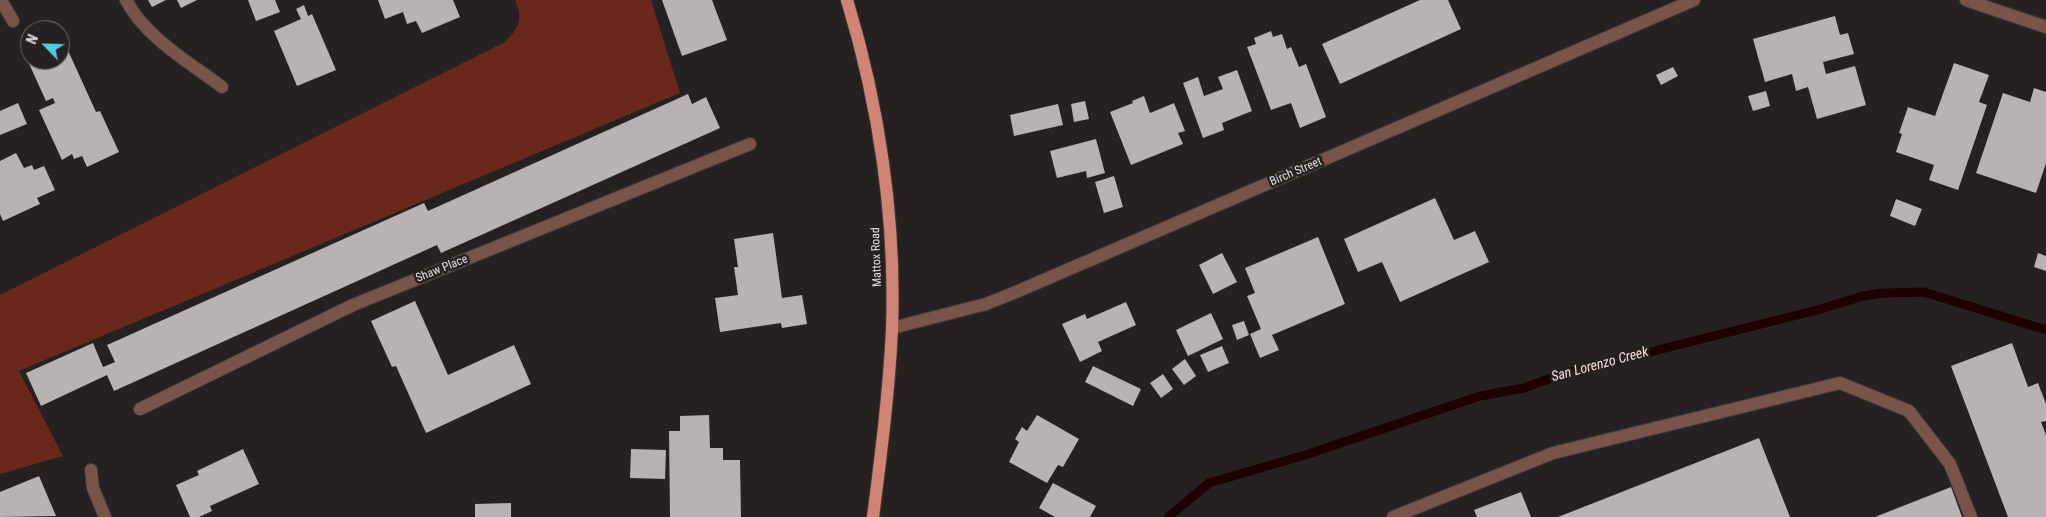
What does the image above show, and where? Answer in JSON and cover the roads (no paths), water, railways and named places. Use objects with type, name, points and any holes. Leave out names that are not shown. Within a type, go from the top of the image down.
[{"type":"main road","name":"Mattox Road","points":[[847,0],[867,81],[882,163],[888,213],[892,328],[883,433],[873,517]]},
{"type":"street","points":[[1,0],[13,21]]},
{"type":"street","points":[[126,0],[134,15],[161,42],[222,87]]},
{"type":"street","name":"Birch Street","points":[[892,328],[986,304],[1009,295],[1694,0]]},
{"type":"street","points":[[1966,0],[2046,27]]},
{"type":"street","name":"Shaw Place","points":[[140,409],[352,305],[750,144]]},
{"type":"street","points":[[1393,517],[1554,453],[1840,383],[1909,411],[1950,464],[1971,517]]},
{"type":"street","points":[[91,470],[93,488],[105,517]]},
{"type":"waterway","name":"San Lorenzo Creek","points":[[1168,517],[1209,483],[1305,455],[1480,396],[1524,388],[1562,374],[1817,310],[1863,296],[1883,293],[1924,292],[2046,330]]}]
